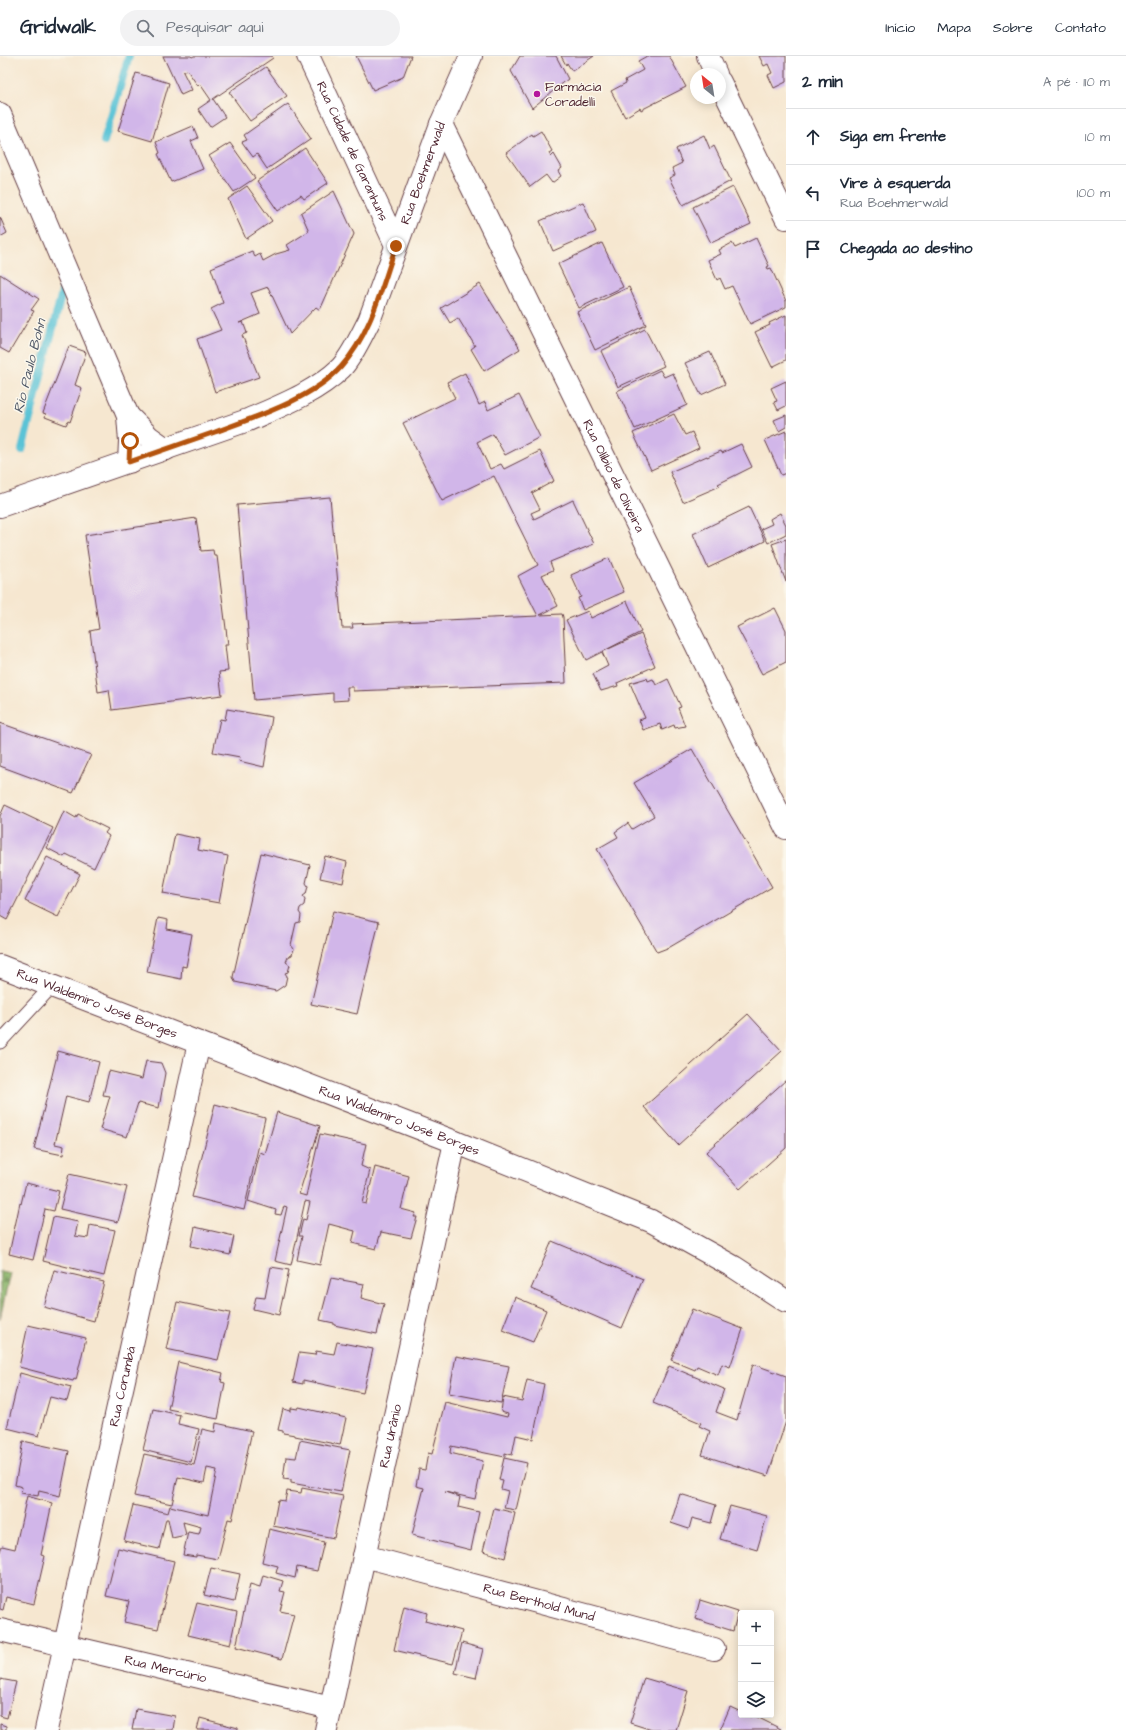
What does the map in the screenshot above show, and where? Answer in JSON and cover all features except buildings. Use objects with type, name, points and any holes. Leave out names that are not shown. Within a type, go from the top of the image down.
[{"type":"street","name":"Rua Cidade de Garanhuns","points":[[308,56],[396,246]]},
{"type":"street","name":"Rua Boehmerwald","points":[[0,506],[248,420],[287,404],[318,386],[341,367],[357,344],[369,320],[442,124],[471,56]]},
{"type":"street","points":[[708,56],[713,68]]},
{"type":"street","points":[[726,94],[786,218]]},
{"type":"street","points":[[0,114],[128,416],[130,441],[129,462]]},
{"type":"street","name":"Rua Olíbio de Oliveira","points":[[442,124],[786,828]]},
{"type":"street","points":[[128,416],[149,437],[166,449]]},
{"type":"street","name":"Rua Waldemiro José Borges","points":[[0,966],[455,1142],[651,1221],[734,1267],[786,1301]]},
{"type":"street","name":"Rua Corumbá","points":[[46,1730],[199,1043]]},
{"type":"street","name":"Rua Urânio","points":[[326,1730],[455,1142]]},
{"type":"street","name":"Rua Berthold Mund","points":[[364,1556],[714,1649]]},
{"type":"street","name":"Rua Mercúrio","points":[[0,1630],[331,1708]]},
{"type":"lane","points":[[0,1042],[52,986]]},
{"type":"green space","points":[[0,1271],[10,1273],[0,1319]]},
{"type":"waterway","name":"Rio Paulo Bohn","points":[[104,141],[129,56]]},
{"type":"waterway","name":"Rio Paulo Bohn","points":[[22,450],[63,288]]},
{"type":"place","name":"Farmácia Coradelli","points":[[537,94]]},
{"type":"route","points":[[130,441],[129,462],[248,420],[287,404],[318,386],[341,367],[357,344],[369,320],[396,246]]}]
